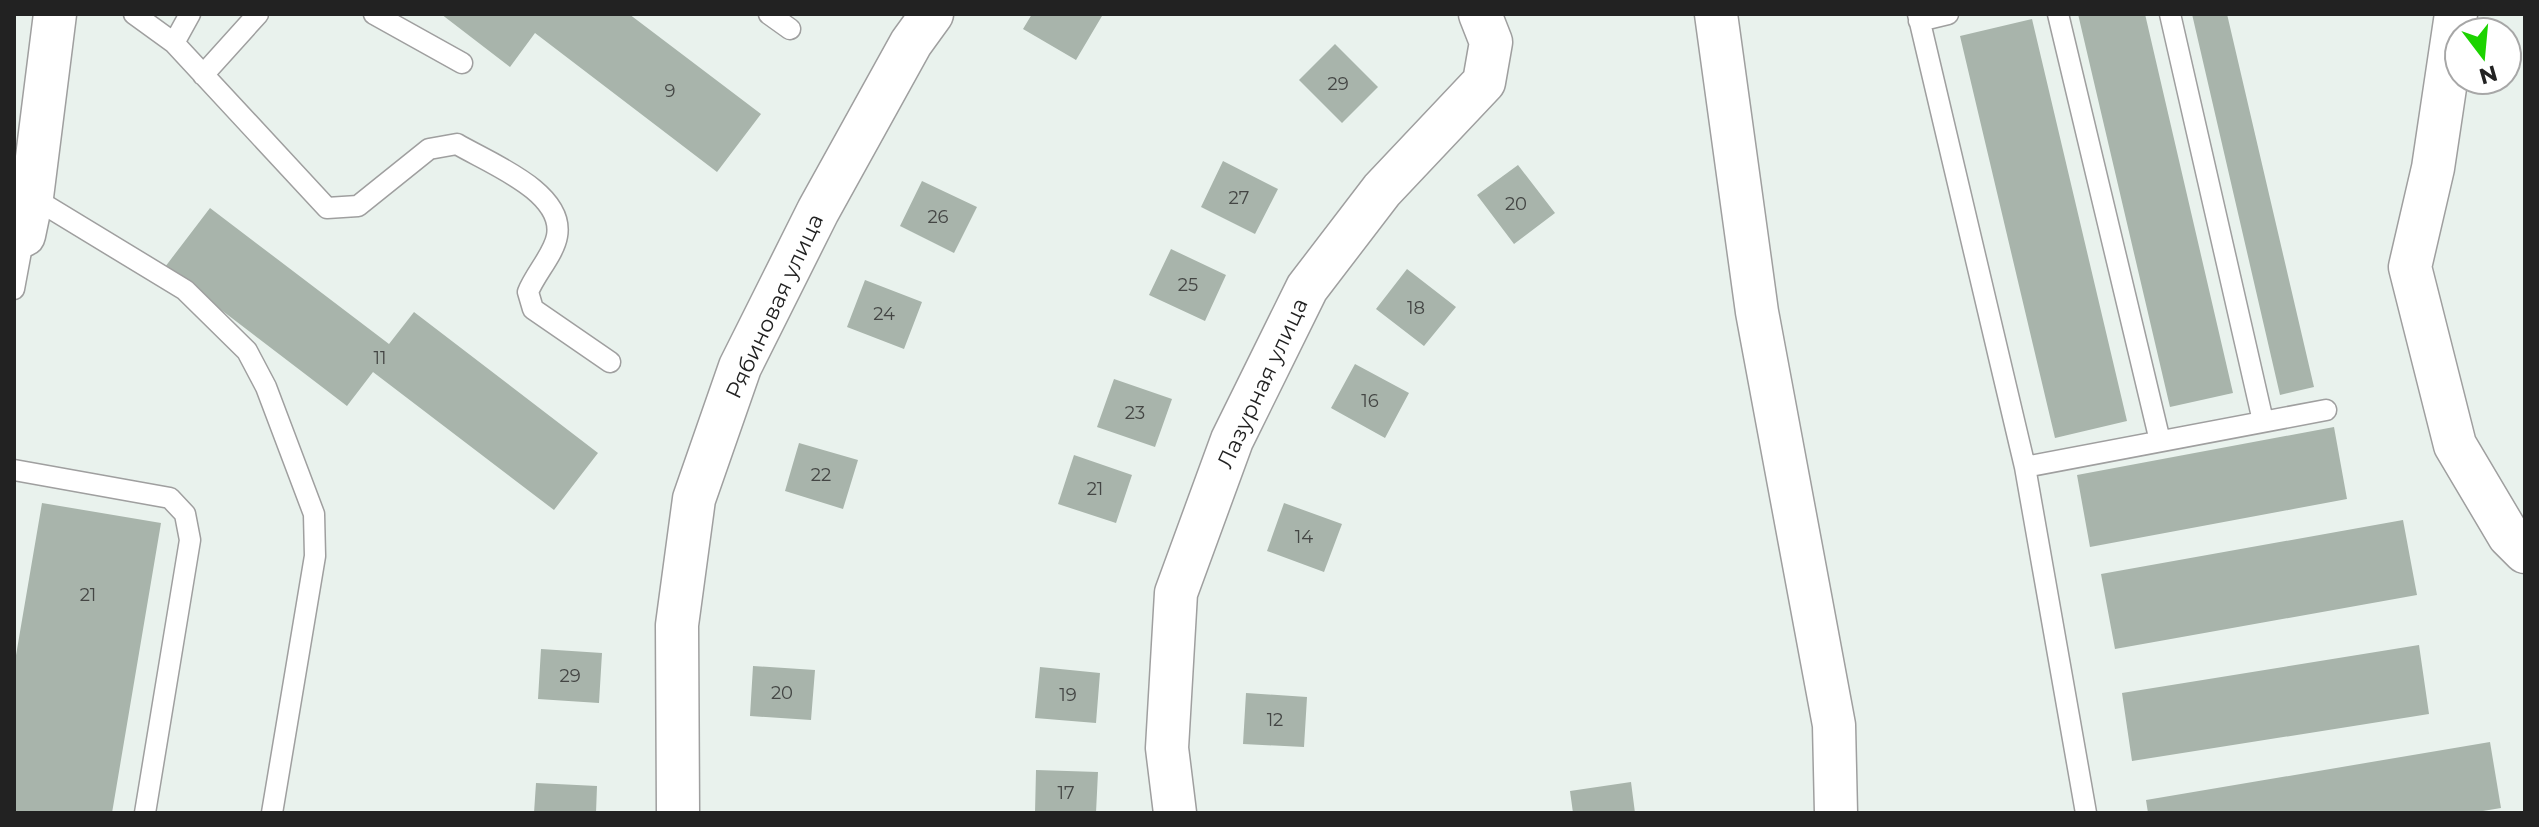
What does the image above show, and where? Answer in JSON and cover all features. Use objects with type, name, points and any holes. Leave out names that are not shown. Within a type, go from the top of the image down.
[{"type":"street","points":[[23,224],[55,14]]},
{"type":"street","name":"Рябиновая улица","points":[[678,813],[677,625],[694,499],[740,367],[818,211],[911,43],[932,14]]},
{"type":"street","name":"Лазурная улица","points":[[1175,813],[1167,748],[1176,593],[1232,440],[1307,288],[1382,190],[1484,82],[1491,42],[1480,14]]},
{"type":"street","points":[[1716,14],[1757,312],[1834,725],[1836,813]]},
{"type":"street","points":[[2456,14],[2433,168],[2410,267],[2455,445],[2509,536],[2525,552]]},
{"type":"lane","points":[[134,14],[174,43],[327,208],[358,206],[429,149],[457,144],[542,194],[557,212],[557,238],[528,292],[533,309],[610,362]]},
{"type":"lane","points":[[174,43],[190,14]]},
{"type":"lane","points":[[203,75],[258,14]]},
{"type":"lane","points":[[374,14],[462,63]]},
{"type":"lane","points":[[769,14],[790,29]]},
{"type":"lane","points":[[1948,14],[1918,17],[2025,467],[2086,813]]},
{"type":"lane","points":[[2058,14],[2160,441]]},
{"type":"lane","points":[[2170,14],[2263,421]]},
{"type":"lane","points":[[14,289],[23,224],[185,290],[247,351],[266,387],[314,514],[315,542],[272,813]]},
{"type":"lane","points":[[2025,467],[2326,410]]},
{"type":"lane","points":[[14,470],[170,498],[185,514],[190,540],[145,813]]},
{"type":"building","points":[[441,14],[629,14],[761,114],[717,172],[535,33],[510,67]]},
{"type":"building","points":[[1032,14],[1102,16],[1076,60],[1023,29]]},
{"type":"building","points":[[2078,14],[2145,14],[2233,393],[2170,407]]},
{"type":"building","points":[[2192,14],[2227,14],[2314,387],[2280,395]]},
{"type":"building","points":[[2032,19],[2127,421],[2055,438],[1960,36]]},
{"type":"building","points":[[1335,44],[1378,87],[1342,123],[1299,80]]},
{"type":"building","points":[[1223,161],[1278,189],[1255,234],[1201,207]]},
{"type":"building","points":[[1518,165],[1555,213],[1514,244],[1477,195]]},
{"type":"building","points":[[922,181],[977,207],[954,253],[900,226]]},
{"type":"building","points":[[210,208],[389,344],[414,312],[598,453],[554,510],[373,372],[347,406],[165,267]]},
{"type":"building","points":[[1171,249],[1226,275],[1205,321],[1149,295]]},
{"type":"building","points":[[1407,269],[1456,307],[1424,346],[1376,309]]},
{"type":"building","points":[[865,280],[922,302],[904,349],[847,327]]},
{"type":"building","points":[[1355,364],[1409,393],[1385,438],[1331,408]]},
{"type":"building","points":[[1114,379],[1172,399],[1155,447],[1097,427]]},
{"type":"building","points":[[2334,427],[2347,499],[2090,547],[2077,475]]},
{"type":"building","points":[[799,443],[858,460],[843,509],[785,491]]},
{"type":"building","points":[[1074,455],[1132,475],[1116,523],[1058,504]]},
{"type":"building","points":[[42,503],[161,523],[112,813],[14,813],[14,667]]},
{"type":"building","points":[[1284,503],[1342,524],[1324,572],[1267,551]]},
{"type":"building","points":[[2403,520],[2417,595],[2115,649],[2101,574]]},
{"type":"building","points":[[2419,645],[2429,714],[2132,761],[2122,693]]},
{"type":"building","points":[[541,649],[602,653],[599,703],[538,699]]},
{"type":"building","points":[[753,666],[815,670],[811,720],[750,716]]},
{"type":"building","points":[[1040,667],[1100,673],[1096,723],[1035,718]]},
{"type":"building","points":[[1246,693],[1307,697],[1304,747],[1243,744]]},
{"type":"building","points":[[2490,742],[2501,808],[2471,813],[2148,813],[2146,800]]},
{"type":"building","points":[[1036,770],[1098,772],[1096,813],[1035,813]]},
{"type":"building","points":[[1631,782],[1635,813],[1573,813],[1570,791]]},
{"type":"building","points":[[536,783],[597,786],[596,813],[534,813]]}]
